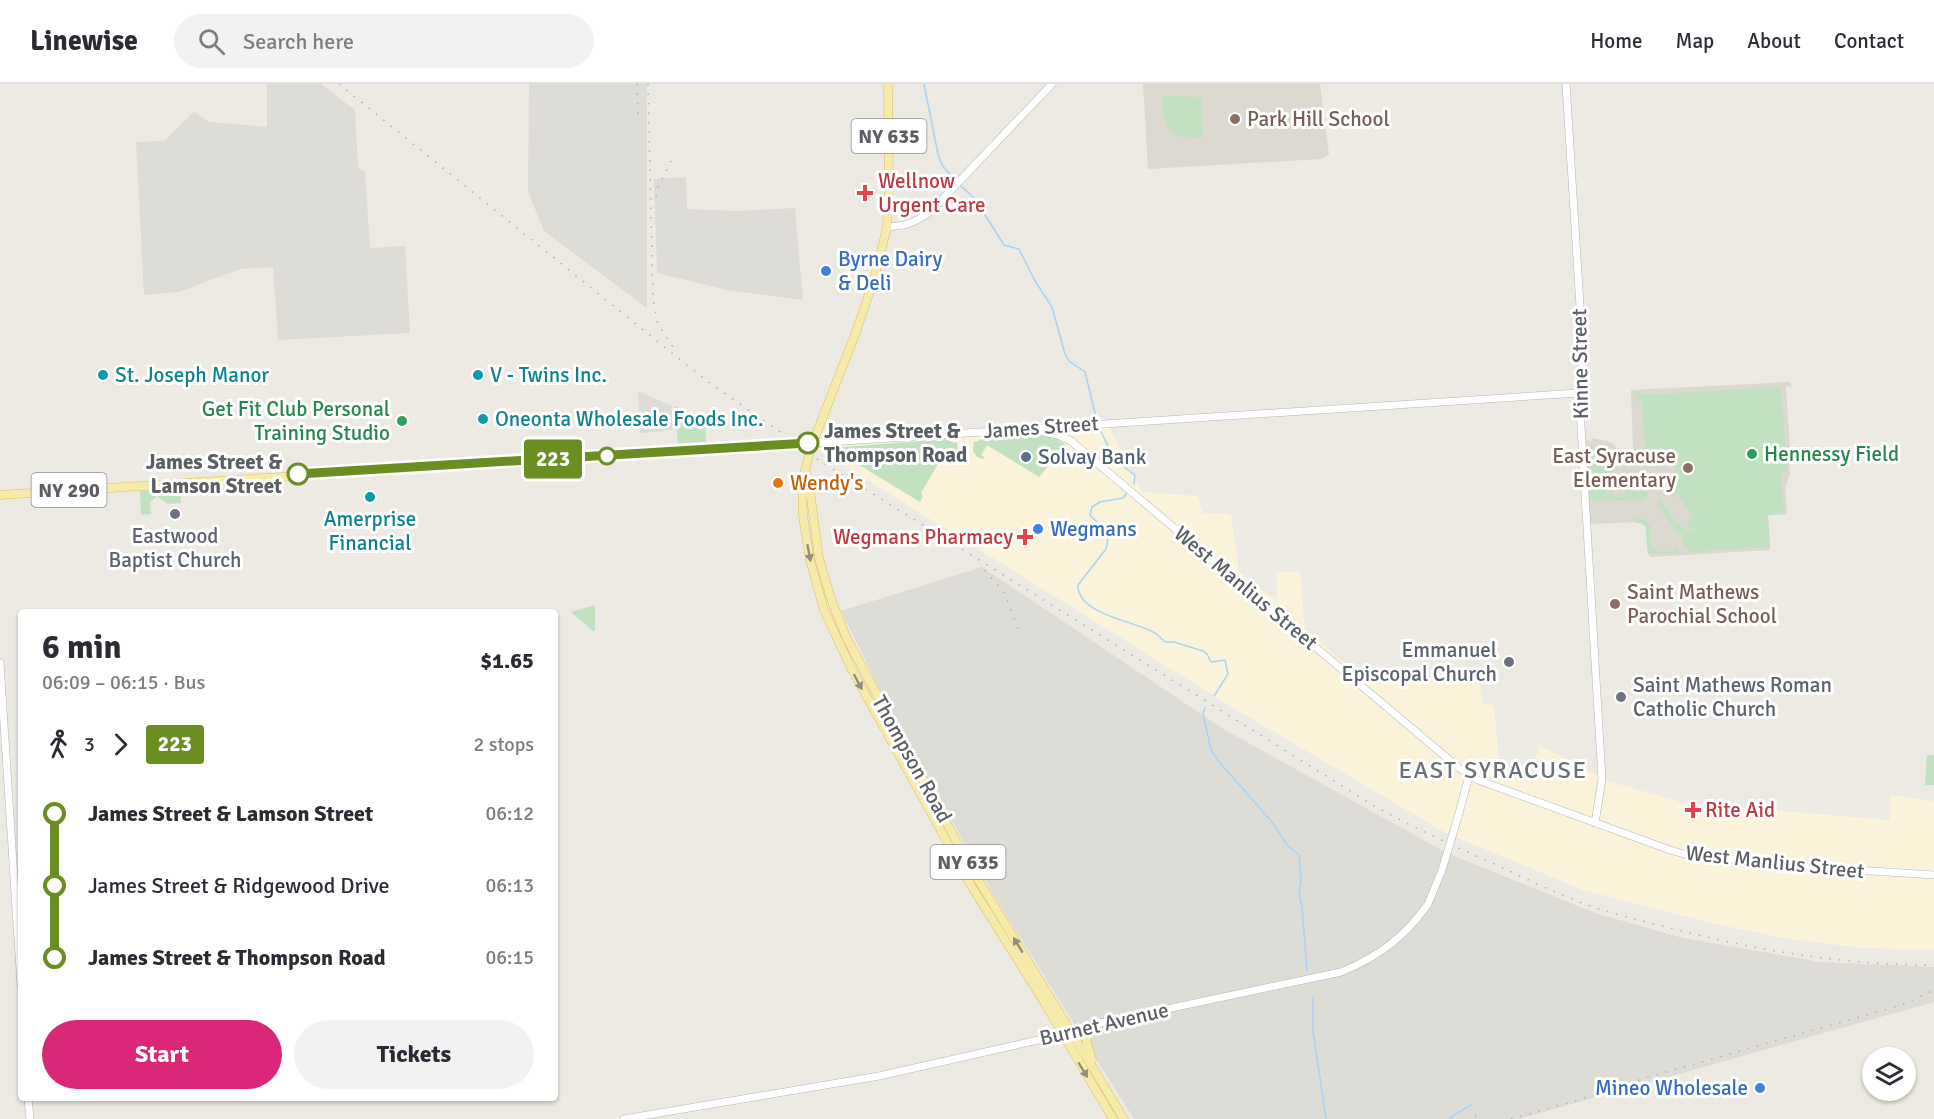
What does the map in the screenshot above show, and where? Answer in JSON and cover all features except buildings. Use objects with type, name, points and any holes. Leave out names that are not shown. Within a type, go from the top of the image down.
[{"type":"main road","name":"Thompson Road","points":[[888,84],[887,227],[875,276],[813,443],[806,473],[819,558],[831,599],[847,639],[971,868],[1066,1032],[1113,1119]]},
{"type":"main road","name":"James Street","points":[[0,495],[813,443]]},
{"type":"main road","points":[[1096,1024],[1086,1039],[1099,1078]]},
{"type":"main road","name":"Thompson Road","points":[[1066,1032],[1099,1078],[1124,1119]]},
{"type":"street","points":[[887,227],[914,223],[930,212],[1052,84]]},
{"type":"street","name":"Kinne Street","points":[[1566,84],[1582,354],[1580,393],[1602,779],[1595,823]]},
{"type":"street","name":"James Street","points":[[813,443],[1580,393]]},
{"type":"street","name":"West Manlius Street","points":[[1063,426],[1071,441]]},
{"type":"street","name":"West Manlius Street","points":[[1028,429],[1058,435],[1071,441],[1469,776],[1684,854],[1793,866],[1932,875]]},
{"type":"street","points":[[0,663],[18,939]]},
{"type":"street","name":"Burnet Avenue","points":[[624,1119],[879,1076],[1096,1024],[1341,972],[1386,949],[1406,932],[1428,904],[1442,870],[1469,776]]},
{"type":"street","points":[[28,1101],[30,1119]]},
{"type":"shaded area","points":[[267,84],[321,84],[355,110],[358,168],[365,171],[370,248],[405,246],[410,333],[278,340],[273,267],[241,269],[178,292],[144,295],[136,142],[164,141],[194,112],[209,122],[267,127]]},
{"type":"shaded area","points":[[529,84],[647,84],[647,308],[544,231],[528,192]]},
{"type":"shaded area","name":"Park Hill School","points":[[1143,84],[1320,84],[1329,154],[1322,159],[1148,169]]},
{"type":"shaded area","points":[[686,177],[687,209],[736,211],[795,208],[803,300],[727,290],[657,273],[654,179]]},
{"type":"shaded area","name":"East Syracuse Elementary","points":[[1790,382],[1792,386],[1786,387],[1791,463],[1785,488],[1787,514],[1768,515],[1770,550],[1650,557],[1648,528],[1638,522],[1589,524],[1584,438],[1613,443],[1616,448],[1633,451],[1631,390]]},
{"type":"shaded area","points":[[638,391],[672,406],[673,430],[640,433]]},
{"type":"shaded area","points":[[1107,423],[1142,492],[1198,496],[1203,513],[1231,514],[1239,572],[1277,601],[1277,573],[1300,571],[1305,629],[1370,684],[1466,676],[1480,686],[1483,704],[1494,705],[1499,764],[1532,774],[1539,745],[1608,781],[1684,803],[1889,820],[1891,795],[1934,801],[1934,950],[1861,948],[1784,938],[1715,924],[1583,890],[1446,833],[1235,709],[816,448]]},
{"type":"shaded area","points":[[982,567],[1225,730],[1447,853],[1595,913],[1683,938],[1820,962],[1934,967],[1934,1002],[1519,1119],[1134,1119],[996,899],[892,714],[841,611]]},
{"type":"green space","points":[[1162,96],[1198,97],[1202,100],[1203,137],[1182,136],[1170,130],[1164,117]]},
{"type":"green space","name":"East Syracuse Elementary","points":[[1781,387],[1787,471],[1781,471],[1784,514],[1768,515],[1770,547],[1689,552],[1680,537],[1697,529],[1691,529],[1687,522],[1693,518],[1673,487],[1676,485],[1674,458],[1672,456],[1646,457],[1642,402],[1637,401],[1636,392],[1639,391],[1639,395]]},
{"type":"green space","points":[[674,406],[705,422],[706,442],[678,443]]},
{"type":"green space","points":[[1042,435],[1054,437],[1066,445],[1039,477],[987,445],[981,455],[985,457],[983,459],[977,457],[973,451],[974,441],[984,438]]},
{"type":"green space","points":[[945,439],[957,442],[959,457],[955,461],[939,462],[921,493],[923,496],[920,502],[848,458],[820,451],[831,448]]},
{"type":"green space","points":[[1587,446],[1596,447],[1612,463],[1612,491],[1606,493],[1600,501],[1593,501],[1590,498]]},
{"type":"green space","points":[[1625,488],[1632,488],[1636,492],[1646,491],[1648,496],[1642,500],[1603,501],[1607,494],[1611,493],[1615,497],[1623,497]]},
{"type":"green space","points":[[180,489],[181,503],[168,504],[158,497],[158,490]]},
{"type":"green space","points":[[156,490],[156,497],[150,502],[151,514],[141,515],[140,491]]},
{"type":"green space","points":[[1658,496],[1676,523],[1678,522],[1682,528],[1686,527],[1685,531],[1679,535],[1659,506]]},
{"type":"green space","points":[[1635,517],[1645,520],[1652,529],[1650,532],[1652,549],[1656,552],[1674,551],[1677,547],[1679,553],[1648,554],[1645,523],[1636,523]]},
{"type":"green space","points":[[595,605],[595,630],[593,631],[571,612]]},
{"type":"green space","points":[[1927,755],[1934,755],[1934,785],[1925,785]]},
{"type":"waterway","points":[[924,84],[938,154],[942,165],[955,180]]},
{"type":"waterway","points":[[961,186],[975,199],[1004,245],[1019,249],[1035,281],[1052,307],[1065,354],[1069,361],[1085,372],[1096,417]]},
{"type":"waterway","points":[[1099,428],[1115,460],[1135,475],[1134,484]]},
{"type":"waterway","points":[[1126,494],[1123,498],[1100,502],[1092,507],[1090,515],[1100,525],[1108,539],[1106,549],[1078,585],[1080,595],[1097,610],[1155,633],[1165,642],[1174,642],[1203,651],[1211,662],[1225,660],[1228,674],[1214,696]]},
{"type":"waterway","points":[[1205,708],[1203,713],[1211,750],[1272,822],[1287,845],[1299,855],[1301,880],[1299,894],[1307,970]]},
{"type":"waterway","points":[[1313,997],[1313,1031],[1326,1119]]},
{"type":"waterway","points":[[1448,1119],[1471,1105]]},
{"type":"waterway","points":[[1475,1114],[1476,1118]]},
{"type":"railway","points":[[339,84],[673,354],[714,386],[786,436]]},
{"type":"railway","points":[[637,84],[638,120]]},
{"type":"railway","points":[[648,84],[653,300],[658,324],[674,349]]},
{"type":"railway","points":[[656,197],[658,187],[671,161]]},
{"type":"railway","points":[[817,459],[1376,807],[1540,885],[1605,911],[1738,944],[1835,959],[1934,965]]},
{"type":"railway","points":[[985,570],[1005,594],[1020,634]]},
{"type":"railway","points":[[1511,1119],[1613,1090],[1645,1078],[1902,1005],[1934,990]]},
{"type":"bus line","name":"223","points":[[298,474],[808,443]]},
{"type":"place","name":"Park Hill School","points":[[1235,119]]},
{"type":"place","name":"Wellnow Urgent Care","points":[[865,193]]},
{"type":"place","name":"Byrne Dairy & Deli","points":[[826,271]]},
{"type":"place","name":"St. Joseph Manor","points":[[103,375]]},
{"type":"place","name":"V - Twins Inc.","points":[[478,375]]},
{"type":"place","name":"Oneonta Wholesale Foods Inc.","points":[[483,419]]},
{"type":"place","name":"Get Fit Club Personal Training Studio","points":[[402,421]]},
{"type":"place","name":"James Street & Thompson Road","points":[[808,443]]},
{"type":"place","name":"Hennessy Field","points":[[1752,454]]},
{"type":"place","name":"Solvay Bank","points":[[1026,457]]},
{"type":"place","name":"East Syracuse Elementary","points":[[1688,468]]},
{"type":"place","name":"James Street & Lamson Street","points":[[298,474]]},
{"type":"place","name":"Wendy's","points":[[778,483]]},
{"type":"place","name":"Amerprise Financial","points":[[370,497]]},
{"type":"place","name":"Eastwood Baptist Church","points":[[175,514]]},
{"type":"place","name":"Wegmans","points":[[1038,529]]},
{"type":"place","name":"Wegmans Pharmacy","points":[[1025,537]]},
{"type":"place","name":"Saint Mathews Parochial School","points":[[1615,604]]},
{"type":"place","name":"Emmanuel Episcopal Church","points":[[1509,662]]},
{"type":"place","name":"Saint Mathews Roman Catholic Church","points":[[1621,697]]},
{"type":"place","name":"Rite Aid","points":[[1693,810]]},
{"type":"place","name":"Mineo Wholesale","points":[[1760,1088]]},
{"type":"district","name":"EAST SYRACUSE","points":[[1493,770]]}]
